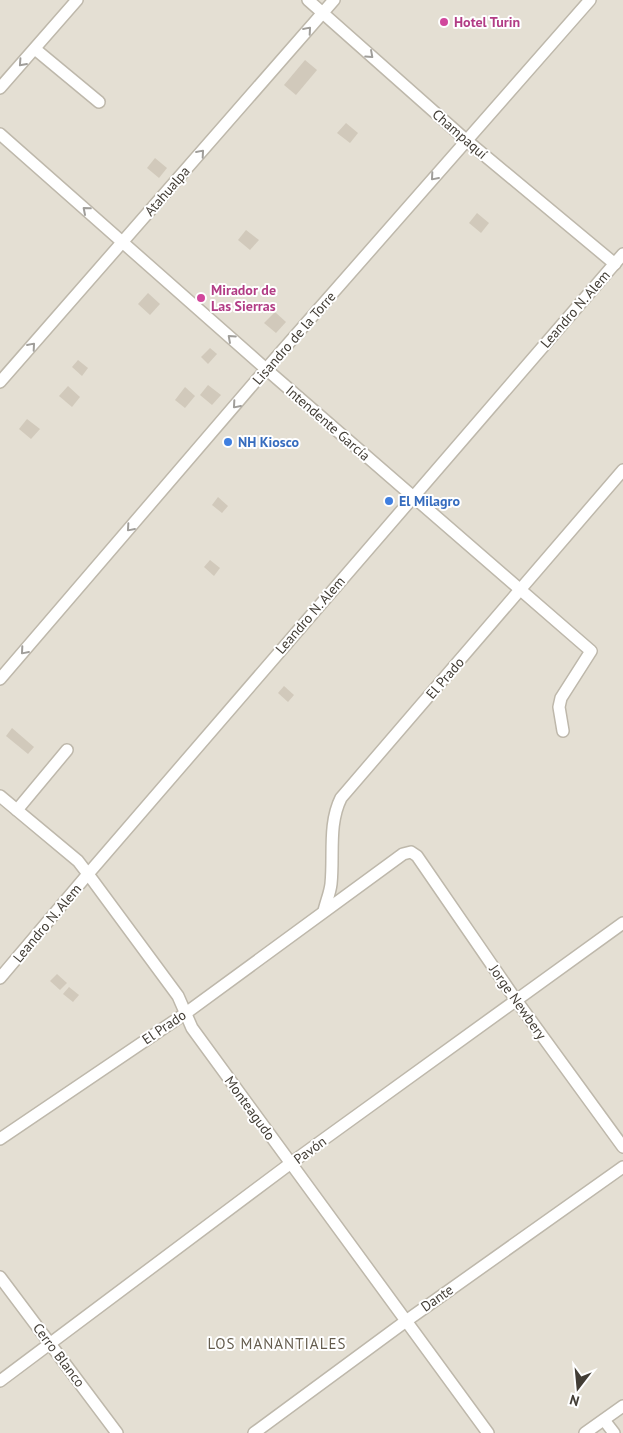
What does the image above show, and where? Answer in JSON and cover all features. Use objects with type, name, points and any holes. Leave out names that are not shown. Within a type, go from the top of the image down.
[{"type":"street","points":[[0,88],[77,0]]},
{"type":"street","name":"Champaquí","points":[[308,0],[466,140],[614,264]]},
{"type":"street","name":"Atahualpa","points":[[0,382],[334,0]]},
{"type":"street","name":"Lisandro de la Torre","points":[[0,679],[266,369],[590,0]]},
{"type":"street","points":[[35,49],[99,102]]},
{"type":"street","name":"Intendente García","points":[[0,134],[412,497],[591,651],[561,698],[559,707],[563,732]]},
{"type":"street","name":"Leandro N. Alem","points":[[0,978],[623,254]]},
{"type":"street","name":"El Prado","points":[[324,911],[331,885],[334,821],[336,808],[341,798],[623,470]]},
{"type":"street","points":[[17,810],[68,750]]},
{"type":"street","name":"Monteagudo","points":[[0,796],[78,861],[88,874],[178,996],[192,1028],[488,1433]]},
{"type":"street","name":"El Prado","points":[[0,1139],[186,1012],[403,854],[411,852],[417,856]]},
{"type":"street","name":"Jorge Newbery","points":[[417,856],[516,1000],[623,1147]]},
{"type":"street","points":[[331,885],[336,892],[345,896]]},
{"type":"street","name":"Pavón","points":[[0,1381],[292,1163],[623,923]]},
{"type":"street","name":"Dante","points":[[254,1433],[268,1429],[406,1321],[623,1167]]},
{"type":"street","name":"Cerro Blanco","points":[[0,1277],[117,1433]]},
{"type":"street","points":[[585,1433],[623,1406]]},
{"type":"street","points":[[604,1420],[614,1433]]},
{"type":"shaded area","points":[[0,0],[623,0],[623,1433],[0,1433]]},
{"type":"building","points":[[305,60],[317,70],[296,95],[284,85]]},
{"type":"building","points":[[346,123],[358,133],[350,143],[337,133]]},
{"type":"building","points":[[155,158],[167,168],[159,178],[147,168]]},
{"type":"building","points":[[477,213],[489,223],[481,233],[469,223]]},
{"type":"building","points":[[246,230],[259,240],[250,250],[238,240]]},
{"type":"building","points":[[148,293],[160,304],[150,315],[138,304]]},
{"type":"building","points":[[275,312],[286,322],[276,333],[264,323]]},
{"type":"building","points":[[210,348],[217,354],[208,364],[201,357]]},
{"type":"building","points":[[78,360],[88,368],[82,376],[72,367]]},
{"type":"building","points":[[208,385],[221,395],[212,405],[200,395]]},
{"type":"building","points":[[68,386],[80,397],[72,407],[59,396]]},
{"type":"building","points":[[185,387],[195,396],[185,408],[175,400]]},
{"type":"building","points":[[27,419],[40,429],[31,439],[19,429]]},
{"type":"building","points":[[218,497],[228,506],[222,513],[212,505]]},
{"type":"building","points":[[210,560],[220,568],[214,576],[204,567]]},
{"type":"building","points":[[284,686],[294,695],[288,702],[278,693]]},
{"type":"building","points":[[12,728],[34,747],[28,754],[6,736]]},
{"type":"building","points":[[57,974],[67,983],[60,990],[50,981]]},
{"type":"building","points":[[69,987],[79,995],[73,1002],[63,994]]},
{"type":"place","name":"Hotel Turin","points":[[444,22]]},
{"type":"place","name":"Mirador de Las Sierras","points":[[201,298]]},
{"type":"place","name":"NH Kiosco","points":[[228,442]]},
{"type":"place","name":"El Milagro","points":[[389,501]]},
{"type":"district","name":"LOS MANANTIALES","points":[[277,1344]]}]
